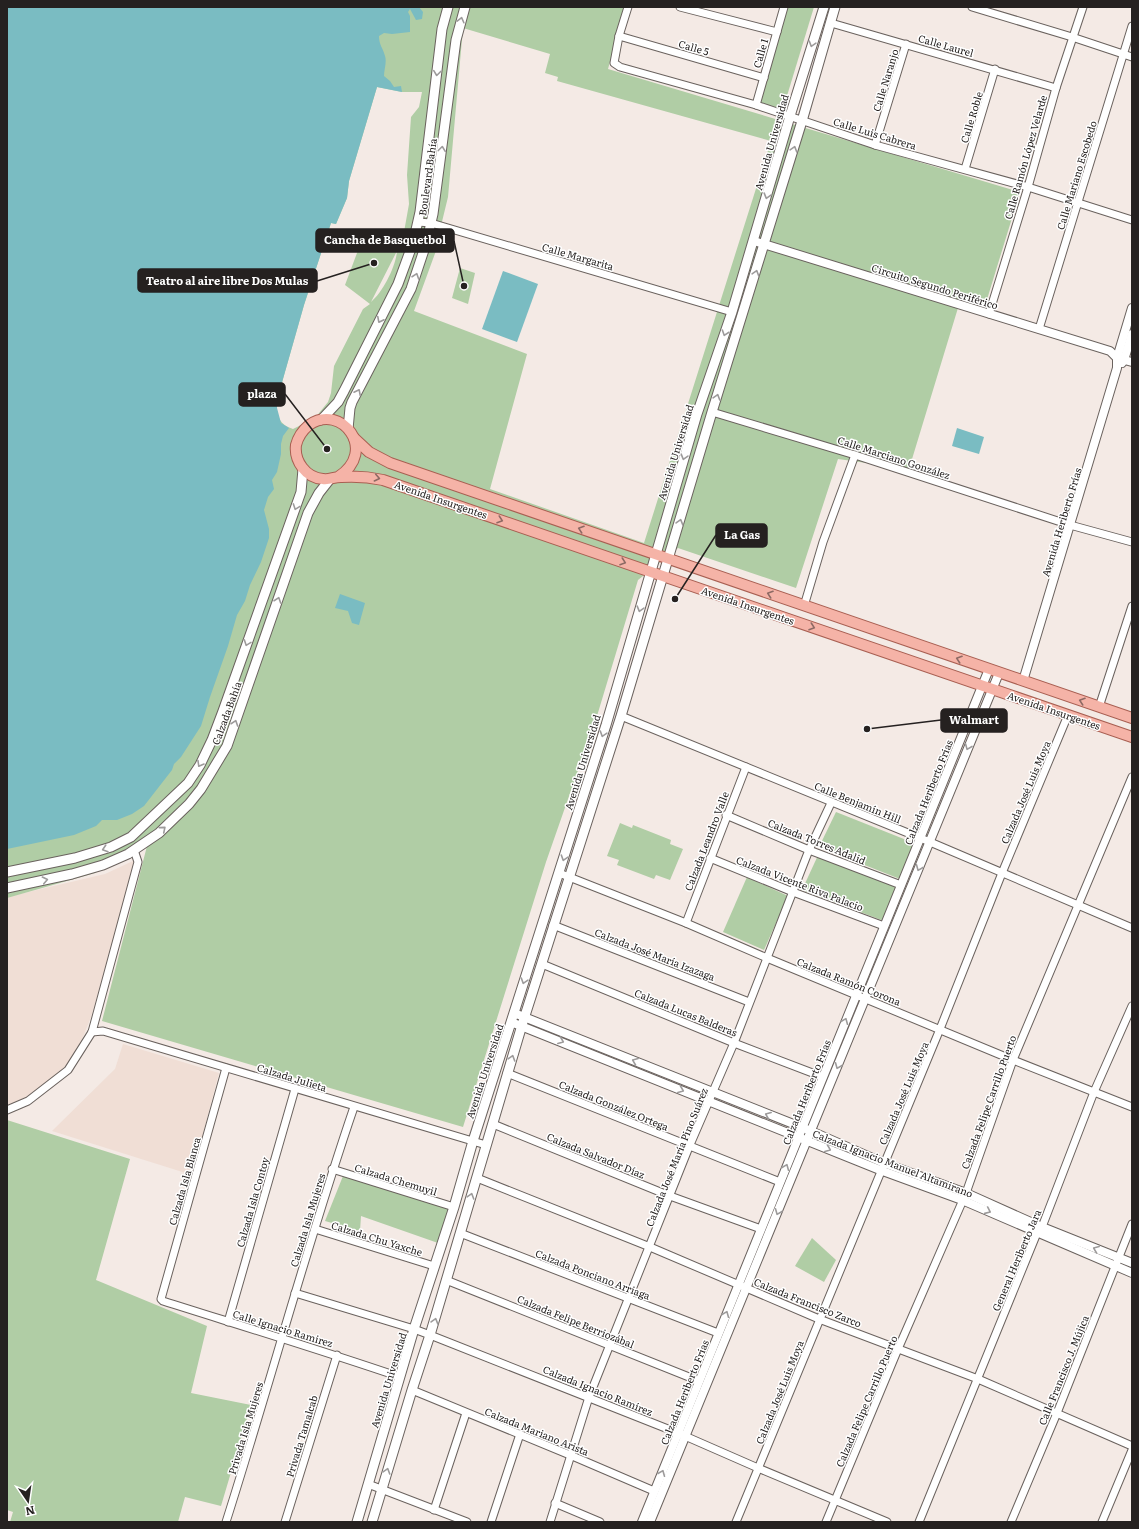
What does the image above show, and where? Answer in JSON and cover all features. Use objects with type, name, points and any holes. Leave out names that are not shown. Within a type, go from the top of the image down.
[{"type":"main road","name":"Boulevard Bahía","points":[[321,420],[338,402],[344,391],[398,284],[413,243],[418,222],[442,29],[448,7]]},
{"type":"main road","name":"Boulevard Bahía","points":[[351,433],[350,408],[352,402],[411,289],[431,224],[456,40],[464,7]]},
{"type":"main road","name":"Avenida Universidad","points":[[356,1522],[414,1329],[606,725],[697,414],[732,312],[824,7]]},
{"type":"main road","points":[[372,1522],[430,1335],[523,1021],[664,576],[712,412],[765,244],[835,7]]},
{"type":"main road","points":[[321,420],[336,421],[351,433],[356,447],[356,456],[352,465],[346,472],[334,478],[316,478],[303,469],[298,462],[296,444],[305,428],[313,422],[321,420]]},
{"type":"main road","name":"Avenida Insurgentes","points":[[351,433],[369,452],[390,463],[1132,718]]},
{"type":"main road","name":"Calzada Bahía","points":[[7,872],[75,858],[111,847],[131,837],[188,783],[200,765],[212,740],[223,711],[301,492],[303,469]]},
{"type":"main road","name":"Avenida Insurgentes","points":[[334,478],[371,477],[383,480],[1132,737]]},
{"type":"main road","name":"Calzada Bahía","points":[[7,886],[72,874],[103,865],[134,850],[159,832],[189,804],[201,789],[227,746],[308,513],[320,493],[334,478]]},
{"type":"main road","points":[[524,528],[532,512]]},
{"type":"street","points":[[620,36],[628,7]]},
{"type":"street","points":[[680,7],[777,32]]},
{"type":"street","name":"Calle 1","points":[[756,105],[784,7]]},
{"type":"street","points":[[972,7],[1132,57]]},
{"type":"street","name":"Calle Ramón López Velarde","points":[[989,314],[1028,187],[1056,88],[1083,7]]},
{"type":"street","name":"Calle Laurel","points":[[831,23],[1056,88]]},
{"type":"street","name":"Calle Mariano Escobedo","points":[[1039,329],[1132,26]]},
{"type":"street","name":"Calle Luis Cabrera","points":[[620,36],[614,63],[620,67],[756,105],[875,144],[1079,202],[1132,220]]},
{"type":"street","name":"Calle 5","points":[[620,36],[764,78]]},
{"type":"street","name":"Calle Naranjo","points":[[875,144],[906,44]]},
{"type":"street","name":"Calle Roble","points":[[965,170],[995,70]]},
{"type":"street","name":"Calle Margarita","points":[[418,222],[431,224],[732,312]]},
{"type":"street","name":"Circuito Segundo Periférico","points":[[754,241],[1125,356]]},
{"type":"street","name":"Avenida Heriberto Frías","points":[[1125,356],[1132,308]]},
{"type":"street","name":"Avenida Heriberto Frías","points":[[1023,681],[1117,368],[1125,356],[1132,334]]},
{"type":"street","name":"Calle Marciano González","points":[[712,412],[855,455],[1070,525],[1132,542]]},
{"type":"street","points":[[804,606],[823,542],[855,455]]},
{"type":"street","points":[[1099,707],[1132,606]]},
{"type":"street","name":"Calzada Heriberto Frías","points":[[650,1522],[682,1435],[699,1382],[718,1333],[988,669]]},
{"type":"street","name":"Calzada Heriberto Frías","points":[[642,1522],[654,1491],[682,1435],[746,1288],[999,673]]},
{"type":"street","name":"Calzada José Luis Moya","points":[[736,1522],[1068,715]]},
{"type":"street","name":"Calle Benjamín Hill","points":[[620,716],[930,842],[1132,928]]},
{"type":"street","name":"Calzada Leandro Valle","points":[[686,923],[726,814],[746,766]]},
{"type":"street","name":"Calzada Felipe Carrillo Puerto","points":[[826,1522],[898,1349],[964,1197],[1013,1060],[1132,777]]},
{"type":"street","name":"Calzada José María Pino Suárez","points":[[550,1522],[589,1397],[689,1147],[710,1102],[734,1043],[809,850],[831,803]]},
{"type":"street","name":"Calzada Torres Adalid","points":[[726,814],[809,850],[901,885]]},
{"type":"street","points":[[7,1110],[28,1101],[68,1070],[92,1032],[138,862],[134,850]]},
{"type":"street","name":"Calzada Vicente Riva Palacio","points":[[710,858],[793,892],[884,926]]},
{"type":"street","name":"Calzada Ramón Corona","points":[[559,873],[686,923],[1013,1060],[1132,1107]]},
{"type":"street","name":"Calzada José María Izazaga","points":[[553,925],[749,1002]]},
{"type":"street","name":"Calzada Lucas Balderas","points":[[542,964],[734,1043],[823,1077]]},
{"type":"street","name":"General Heriberto Jara","points":[[919,1522],[1040,1230],[1094,1092],[1132,1006]]},
{"type":"street","name":"Calzada Ignacio Manuel Altamirano","points":[[513,1017],[713,1092],[811,1131],[882,1167]]},
{"type":"street","name":"Calzada Ignacio Manuel Altamirano","points":[[523,1021],[710,1102],[798,1137],[964,1197],[1040,1230],[1115,1267],[1132,1273]]},
{"type":"street","name":"Calzada Julieta","points":[[92,1032],[103,1031],[354,1107],[486,1145]]},
{"type":"street","name":"Calzada Isla Blanca","points":[[162,1299],[226,1068]]},
{"type":"street","name":"Calzada González Ortega","points":[[507,1073],[689,1147],[780,1182]]},
{"type":"street","name":"Calzada Isla Contoy","points":[[228,1322],[295,1089]]},
{"type":"street","name":"Calzada Isla Mujeres","points":[[282,1340],[332,1170],[354,1107]]},
{"type":"street","name":"Calzada Salvador Díaz","points":[[492,1124],[670,1196],[761,1229]]},
{"type":"street","name":"Calzada Chemuyil","points":[[332,1170],[454,1207]]},
{"type":"street","name":"Calzada Francisco Zarco","points":[[477,1178],[650,1247],[819,1319],[978,1380],[1132,1446]]},
{"type":"street","name":"Calle Francisco J. Mújica","points":[[1011,1522],[1057,1413],[1132,1224]]},
{"type":"street","name":"Calzada Chu Yaxche","points":[[315,1229],[434,1266]]},
{"type":"street","name":"Calzada Ignacio Manuel Altamirano","points":[[1040,1230],[1132,1263]]},
{"type":"street","name":"Calzada Ponciano Arriaga","points":[[460,1234],[718,1333]]},
{"type":"street","name":"Calzada Felipe Berriozábal","points":[[446,1280],[699,1382]]},
{"type":"street","name":"Calzada Ignacio Ramírez","points":[[295,1293],[430,1335],[682,1435],[887,1522]]},
{"type":"street","name":"Calle Ignacio Ramirez","points":[[162,1299],[163,1301],[282,1340],[337,1355],[400,1377]]},
{"type":"street","name":"Privada Isla Mujeres","points":[[226,1522],[282,1340]]},
{"type":"street","name":"Privada Tamalcab","points":[[285,1522],[337,1355]]},
{"type":"street","name":"Calzada Mariano Arista","points":[[412,1390],[570,1454],[654,1491]]},
{"type":"street","points":[[434,1510],[466,1413]]},
{"type":"street","points":[[491,1522],[520,1434]]},
{"type":"street","points":[[1102,1522],[1132,1450]]},
{"type":"street","points":[[368,1484],[467,1522]]},
{"type":"street","points":[[555,1503],[600,1522]]},
{"type":"shaded area","points":[[133,861],[135,863],[91,1017],[83,1037],[68,1065],[27,1099],[7,1109],[7,897],[105,874]]},
{"type":"shaded area","points":[[123,1044],[219,1073],[192,1175],[52,1131],[115,1069]]},
{"type":"green space","points":[[7,7],[625,7],[608,69],[1020,192],[985,306],[961,298],[909,469],[838,459],[796,588],[678,548],[638,580],[597,716],[546,862],[463,1127],[102,1021],[147,846],[95,873],[7,898]],"holes":[[[463,28],[550,54],[545,73],[558,77],[557,81],[771,141],[644,543],[490,489],[527,354],[414,311],[437,248],[448,197]],[[377,87],[402,92],[422,92],[419,107],[411,117],[407,175],[409,204],[404,232],[399,247],[366,229],[345,285],[370,304],[363,309],[334,366],[331,393],[328,402],[315,418],[293,429],[281,422],[277,410],[277,400],[304,305],[331,223],[336,224],[347,198],[349,181]],[[397,251],[394,264],[388,278],[376,298],[371,302]]]},
{"type":"green space","points":[[788,7],[814,7],[783,109],[760,103]]},
{"type":"green space","points":[[460,268],[475,273],[468,304],[452,298]]},
{"type":"green space","points":[[836,812],[914,843],[900,879],[819,847]]},
{"type":"green space","points":[[620,823],[632,828],[633,825],[671,840],[670,844],[683,849],[670,880],[656,875],[654,879],[617,865],[619,860],[607,856]]},
{"type":"green space","points":[[820,851],[898,886],[884,921],[802,890]]},
{"type":"green space","points":[[747,877],[788,896],[764,950],[723,932]]},
{"type":"green space","points":[[7,1120],[130,1159],[96,1280],[207,1326],[191,1393],[251,1405],[221,1506],[185,1497],[178,1522],[10,1522],[13,1512],[7,1510]]},
{"type":"green space","points":[[343,1176],[452,1209],[438,1243],[361,1216],[360,1231],[325,1221]]},
{"type":"green space","points":[[812,1238],[836,1260],[824,1282],[795,1266]]},
{"type":"water","points":[[7,7],[419,7],[423,12],[422,19],[416,20],[410,9],[408,12],[410,16],[410,32],[392,34],[384,33],[379,36],[386,58],[384,76],[394,87],[401,86],[402,92],[377,87],[349,181],[347,198],[336,224],[331,223],[304,305],[277,400],[277,408],[281,423],[289,428],[283,436],[277,472],[272,480],[274,489],[268,497],[264,510],[269,529],[269,538],[245,601],[237,615],[201,726],[181,757],[174,764],[172,770],[144,806],[132,814],[117,820],[102,820],[96,826],[74,835],[7,849]]},
{"type":"water","points":[[503,271],[538,284],[517,342],[482,329]]},
{"type":"water","points":[[957,428],[984,437],[979,454],[952,446]]},
{"type":"water","points":[[340,594],[365,603],[359,625],[352,623],[348,611],[335,608]]},
{"type":"place","name":"Teatro al aire libre Dos Mulas","points":[[374,263]]},
{"type":"place","name":"Cancha de Basquetbol","points":[[464,286]]},
{"type":"place","name":"plaza","points":[[327,449]]},
{"type":"place","name":"La Gas","points":[[675,599]]},
{"type":"place","name":"Walmart","points":[[867,729]]}]
